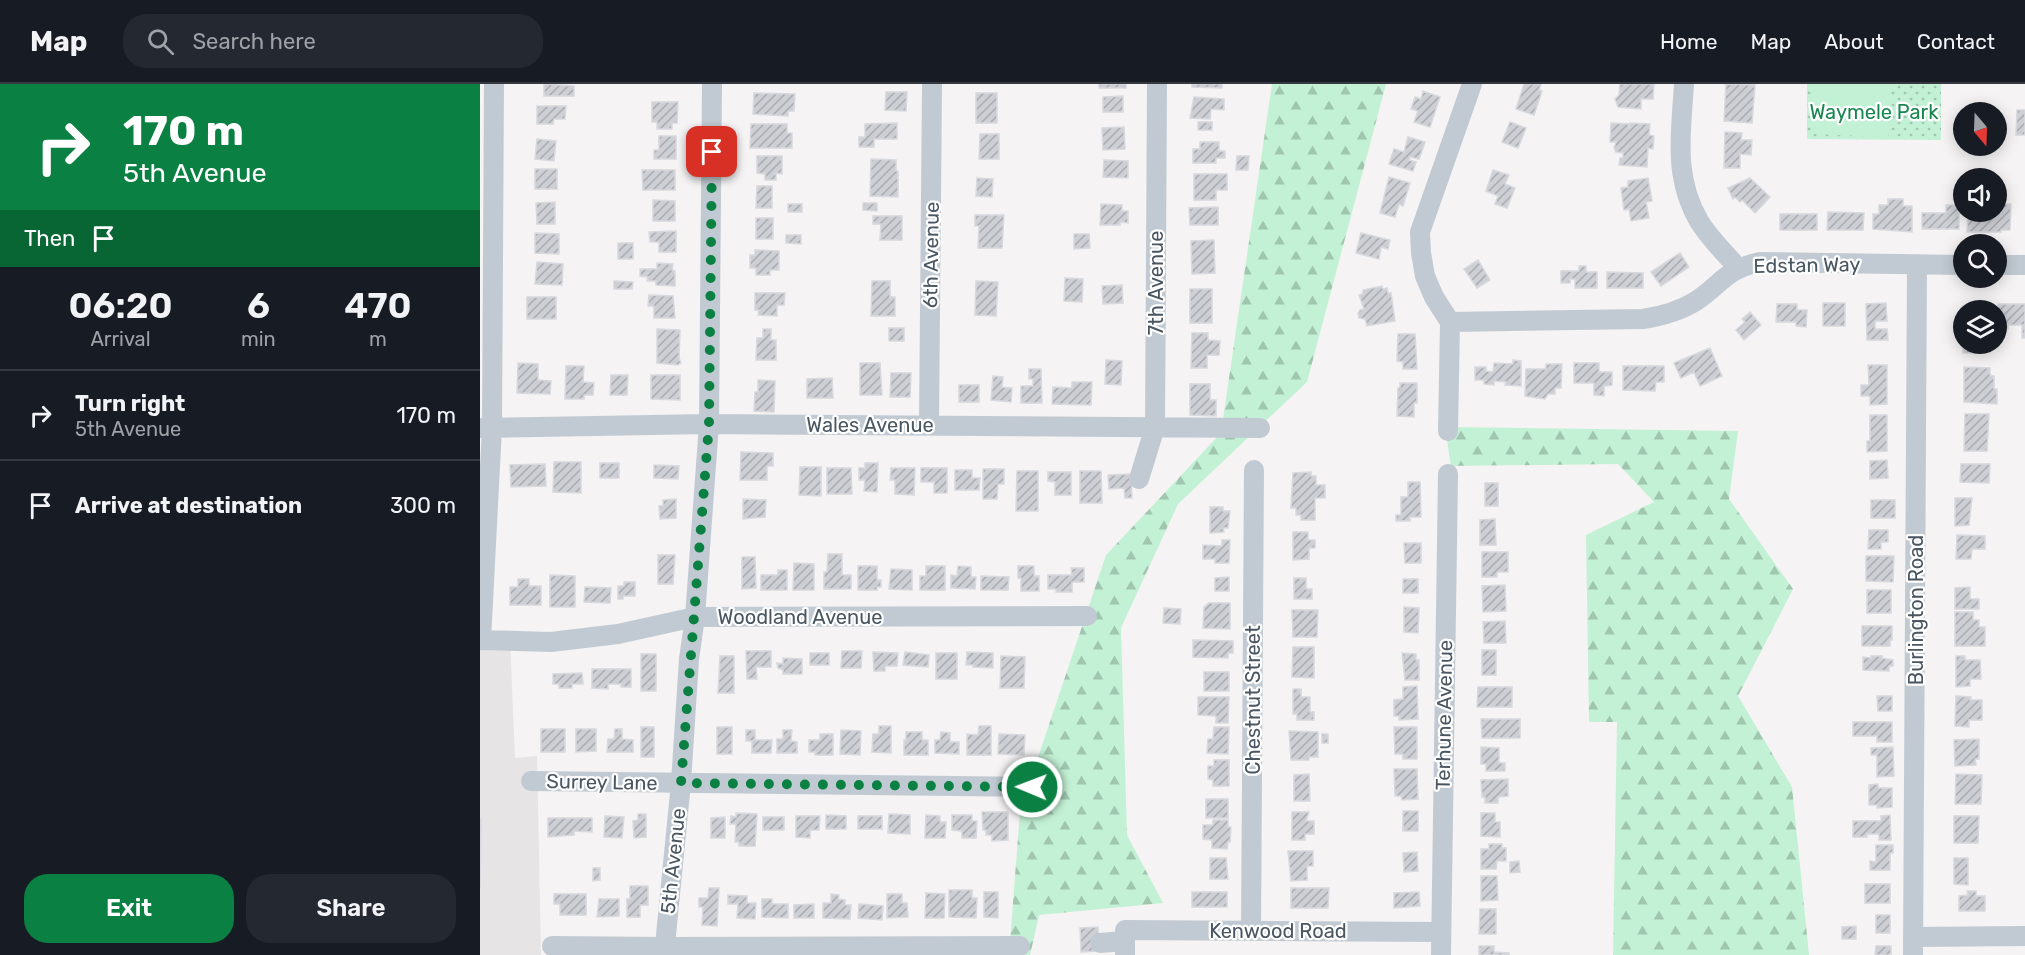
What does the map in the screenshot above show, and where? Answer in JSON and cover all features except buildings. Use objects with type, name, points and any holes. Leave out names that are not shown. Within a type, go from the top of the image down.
[{"type":"street","points":[[481,640],[494,84]]},
{"type":"street","name":"5th Avenue","points":[[664,951],[681,783],[709,424],[712,84]]},
{"type":"street","name":"6th Avenue","points":[[929,425],[932,84]]},
{"type":"street","name":"7th Avenue","points":[[1139,479],[1155,427],[1157,84]]},
{"type":"street","points":[[1448,431],[1450,322],[1434,297],[1425,276],[1420,232],[1472,84]]},
{"type":"street","points":[[1684,84],[1680,160],[1683,181],[1690,204],[1700,222],[1738,268]]},
{"type":"street","name":"Edstan Way","points":[[1450,322],[1643,319],[1662,316],[1697,300],[1726,275],[1738,268],[1760,262],[1953,266]]},
{"type":"street","points":[[2007,265],[2025,265]]},
{"type":"street","name":"Burlington Road","points":[[1913,946],[1917,266]]},
{"type":"street","name":"Wales Avenue","points":[[486,428],[709,424],[1260,428]]},
{"type":"street","name":"Chestnut Street","points":[[1251,931],[1254,470]]},
{"type":"street","name":"Terhune Avenue","points":[[1441,955],[1448,474]]},
{"type":"street","name":"Woodland Avenue","points":[[481,640],[551,642],[570,640],[618,634],[695,617],[1087,616]]},
{"type":"street","name":"Surrey Lane","points":[[531,781],[1032,787]]},
{"type":"street","name":"Kenwood Road","points":[[1125,948],[1125,930],[1441,932]]},
{"type":"street","points":[[1913,946],[2025,936]]},
{"type":"street","points":[[1100,943],[1125,948]]},
{"type":"street","points":[[552,946],[664,951],[1020,946]]},
{"type":"shaded area","points":[[480,640],[510,641],[515,758],[537,756],[541,955],[480,955]]},
{"type":"green space","points":[[1272,84],[1386,84],[1307,382],[1178,504],[1121,628],[1127,835],[1163,903],[1039,915],[1030,955],[1009,955],[1020,811],[1106,555],[1221,433]]},
{"type":"green space","name":"Waymele Park","points":[[1807,84],[1941,84],[1941,140],[1807,139]]},
{"type":"green space","points":[[1813,84],[1890,84],[1888,137],[1811,134]]},
{"type":"green space","points":[[1445,427],[1738,431],[1729,499],[1793,589],[1738,696],[1792,787],[1809,955],[1613,955],[1617,722],[1589,722],[1586,535],[1654,502],[1618,464],[1451,466]]},
{"type":"route","points":[[712,152],[709,424],[681,783],[1032,787]]}]
